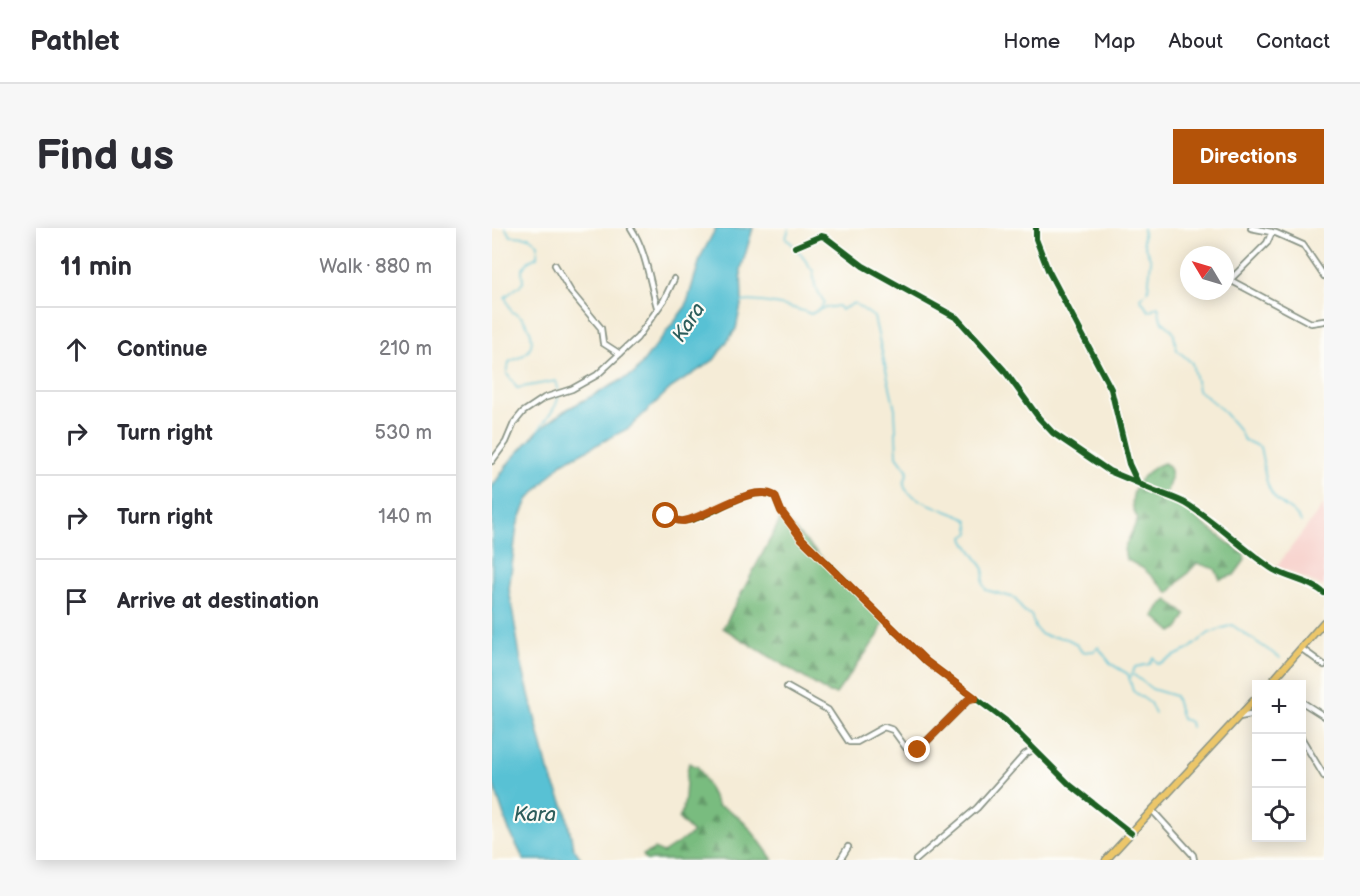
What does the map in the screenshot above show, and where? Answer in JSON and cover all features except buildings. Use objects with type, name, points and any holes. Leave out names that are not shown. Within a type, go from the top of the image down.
[{"type":"main road","points":[[1276,680],[1324,622]]},
{"type":"main road","points":[[1106,860],[1252,703]]},
{"type":"street","points":[[632,228],[644,248],[643,257],[657,306]]},
{"type":"street","points":[[1036,228],[1036,239],[1048,270],[1111,389],[1129,464],[1138,483]]},
{"type":"street","points":[[1251,228],[1272,232],[1303,245],[1324,276]]},
{"type":"street","points":[[1234,276],[1267,243],[1272,232]]},
{"type":"street","points":[[795,247],[821,236],[825,237],[864,266],[957,318],[1004,370],[1039,418],[1053,433],[1109,471],[1184,503],[1238,540],[1258,560],[1324,593]]},
{"type":"street","points":[[555,265],[575,298],[601,328],[603,343],[620,354]]},
{"type":"street","points":[[492,461],[523,412],[544,398],[572,389],[597,375],[637,338],[657,306],[664,300],[674,279]]},
{"type":"street","points":[[1234,282],[1311,323],[1324,321]]},
{"type":"street","points":[[660,514],[685,521],[746,495],[762,492],[775,496],[781,511],[802,539],[927,662],[1006,721],[1070,785],[1131,833]]},
{"type":"street","points":[[1302,649],[1324,666]]},
{"type":"street","points":[[787,687],[828,710],[849,742],[857,742],[884,727],[893,730],[906,748],[918,750],[969,699],[975,698]]},
{"type":"street","points":[[1306,705],[1324,716]]},
{"type":"street","points":[[1239,717],[1252,715]]},
{"type":"street","points":[[1306,746],[1324,777]]},
{"type":"street","points":[[916,860],[977,808],[1025,754],[1035,749]]},
{"type":"street","points":[[1152,810],[1193,855],[1194,860]]},
{"type":"street","points":[[840,860],[848,847]]},
{"type":"shaded area","points":[[1324,504],[1324,587],[1277,566]]},
{"type":"green space","points":[[1164,463],[1169,466],[1171,478],[1165,497],[1191,509],[1197,519],[1244,555],[1245,560],[1234,575],[1220,579],[1215,569],[1197,563],[1169,593],[1144,569],[1126,559],[1124,549],[1138,519],[1132,502],[1137,485],[1148,472]]},
{"type":"green space","points":[[782,517],[884,621],[878,636],[836,694],[829,693],[723,628]]},
{"type":"green space","points":[[1168,600],[1186,615],[1179,628],[1172,632],[1154,616],[1160,606]]},
{"type":"green space","points":[[689,763],[698,767],[718,806],[742,820],[773,860],[646,860],[643,855],[654,849],[663,853],[693,833],[679,819],[684,804]]},
{"type":"water","name":"Kara","points":[[716,228],[753,228],[741,269],[742,300],[736,329],[714,360],[671,388],[629,428],[562,463],[528,500],[517,526],[509,589],[521,662],[548,770],[566,811],[573,847],[582,860],[524,860],[508,828],[492,780],[492,487],[510,461],[539,430],[564,411],[635,373],[686,306],[701,256]]},
{"type":"waterway","points":[[505,228],[511,236],[529,237],[538,244],[537,257],[529,261],[522,269],[523,283],[505,297],[512,312],[526,322],[532,339],[529,350],[509,362],[507,374],[517,388],[556,381],[558,395],[555,407],[539,430]]},
{"type":"waterway","points":[[789,228],[786,238],[793,245]]},
{"type":"waterway","points":[[1143,228],[1143,242],[1151,260],[1148,291],[1140,298],[1149,311],[1158,306],[1161,320],[1173,331],[1177,350],[1192,363],[1198,390],[1220,408],[1239,430],[1244,440],[1260,447],[1272,494],[1301,522]]},
{"type":"waterway","points":[[741,302],[776,304],[811,314],[820,309],[824,302],[815,286],[813,271],[796,248]]},
{"type":"waterway","points":[[820,309],[838,306],[841,310],[854,303],[874,317],[895,409],[897,456],[908,471],[904,485],[907,491],[922,501],[968,520],[970,533],[964,537],[965,541],[984,569],[983,584],[986,590],[1015,598],[1024,612],[1031,615],[1040,634],[1070,640],[1082,652],[1094,651],[1098,647],[1111,664],[1128,674],[1133,691],[1150,703],[1155,714]]},
{"type":"waterway","points":[[1131,677],[1135,667],[1150,664],[1153,657],[1158,664],[1189,649],[1209,633],[1232,625],[1280,658]]},
{"type":"waterway","points":[[1134,675],[1152,689],[1175,696],[1182,719],[1190,722],[1191,727]]},
{"type":"cycle path","points":[[1036,228],[1036,239],[1048,270],[1111,389],[1129,464],[1138,483],[1185,503],[1274,570],[1324,593]]},
{"type":"cycle path","points":[[795,247],[821,236],[825,237],[863,266],[957,318],[1004,370],[1039,418],[1053,433],[1109,471],[1138,483]]},
{"type":"cycle path","points":[[659,514],[682,521],[704,515],[753,494],[765,493],[775,496],[781,511],[802,539],[927,662],[1006,721],[1070,785],[1131,833]]},
{"type":"route","points":[[666,516],[685,521],[735,502],[746,495],[762,492],[775,496],[781,511],[796,528],[802,539],[848,581],[934,669],[975,698],[969,699],[918,750]]}]
